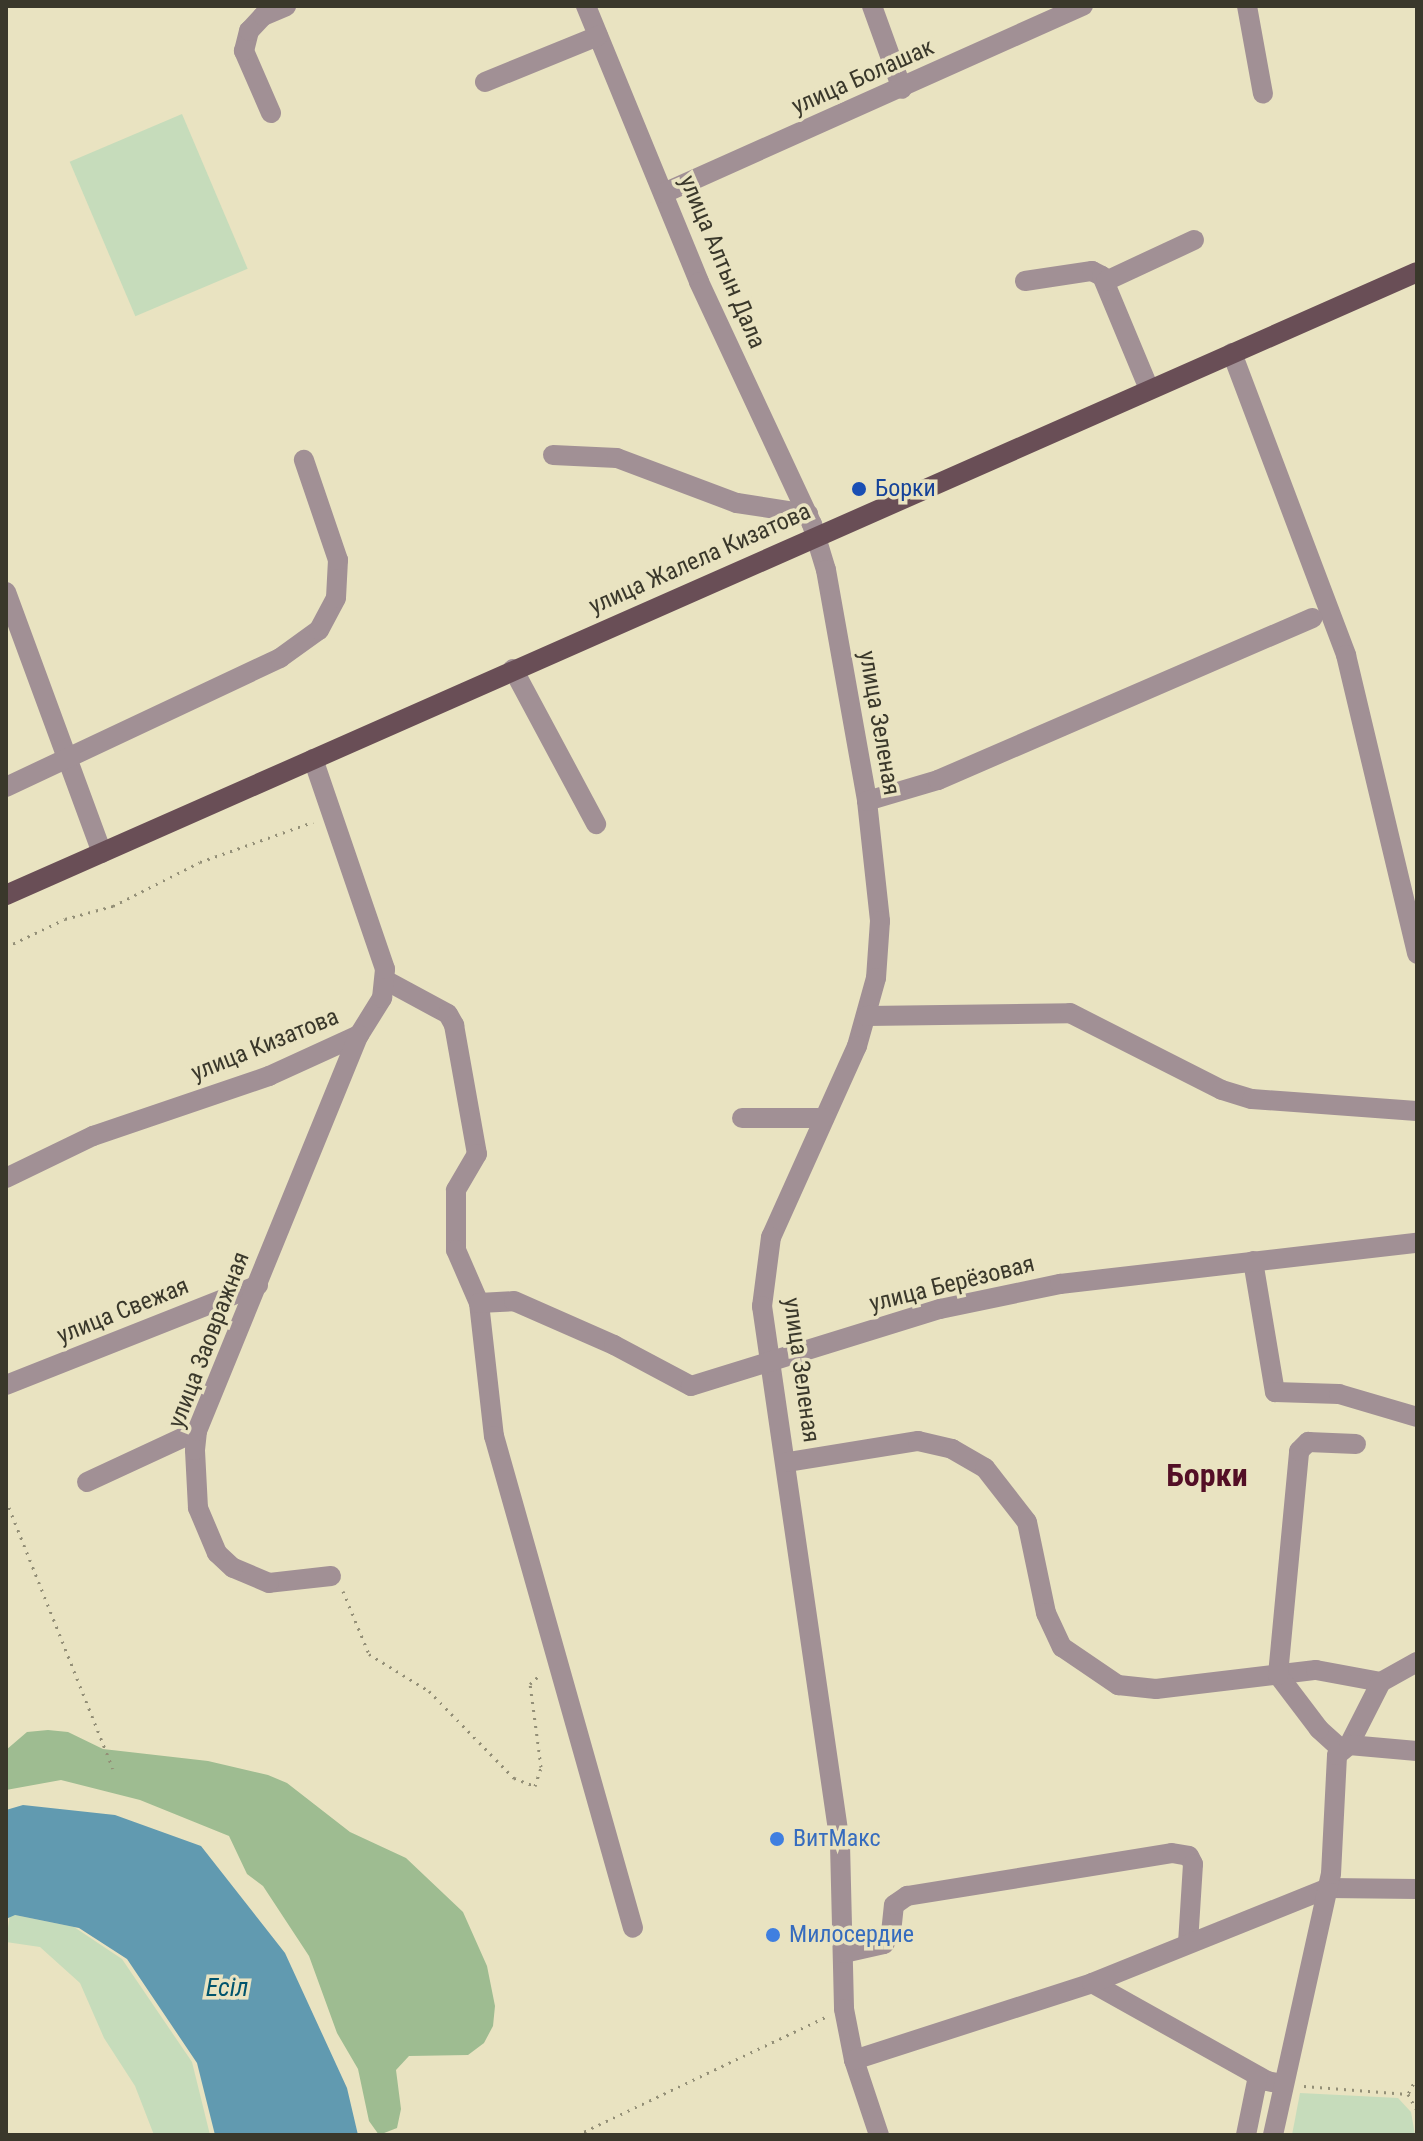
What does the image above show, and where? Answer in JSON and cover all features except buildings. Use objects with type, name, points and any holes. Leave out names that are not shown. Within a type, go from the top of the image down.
[{"type":"main road","name":"улица Жалела Кизатова","points":[[6,895],[1417,272]]},
{"type":"street","points":[[271,113],[244,51],[249,31],[263,16],[286,6]]},
{"type":"street","name":"улица Алтын Дала","points":[[586,6],[699,282],[816,537]]},
{"type":"street","points":[[872,6],[902,89]]},
{"type":"street","name":"улица Болашак","points":[[664,193],[1083,6]]},
{"type":"street","points":[[1247,6],[1263,94]]},
{"type":"street","points":[[485,82],[598,36]]},
{"type":"street","points":[[1106,281],[1194,240]]},
{"type":"street","points":[[1025,281],[1092,271],[1106,281],[1149,389]]},
{"type":"street","points":[[1232,353],[1346,655],[1417,954]]},
{"type":"street","points":[[553,455],[617,458],[737,503],[808,514]]},
{"type":"street","points":[[6,787],[65,763],[280,658],[319,630],[336,598],[338,560],[304,460]]},
{"type":"street","name":"улица Зеленая","points":[[816,537],[867,801],[880,921],[876,978],[867,1016],[771,1237],[762,1306],[788,1462],[840,1844],[844,2009],[854,2060],[879,2135]]},
{"type":"street","points":[[6,592],[65,763],[102,853]]},
{"type":"street","points":[[867,801],[938,780],[1313,618]]},
{"type":"street","points":[[513,669],[596,824]]},
{"type":"street","points":[[313,759],[387,981],[448,1014],[454,1025],[477,1154],[456,1190],[454,1233],[479,1303],[494,1436],[633,1928]]},
{"type":"street","name":"улица Кизатова","points":[[6,1178],[93,1136],[269,1076],[359,1035],[387,981]]},
{"type":"street","points":[[867,1016],[1070,1013],[1222,1090],[1252,1099],[1417,1111]]},
{"type":"street","name":"улица Заовражная","points":[[331,1576],[269,1583],[233,1568],[217,1553],[198,1508],[194,1479],[197,1431],[359,1035]]},
{"type":"street","points":[[742,1118],[824,1118]]},
{"type":"street","name":"улица Берёзовая","points":[[479,1303],[514,1301],[614,1345],[691,1386],[955,1306],[1060,1284],[1417,1243]]},
{"type":"street","points":[[1253,1261],[1275,1392],[1339,1394],[1417,1417]]},
{"type":"street","name":"улица Свежая","points":[[6,1385],[258,1285]]},
{"type":"street","points":[[87,1482],[197,1431]]},
{"type":"street","points":[[788,1462],[876,1444],[918,1441],[952,1449],[985,1468],[1009,1493],[1027,1522],[1046,1613],[1062,1647],[1092,1671],[1118,1685],[1156,1689],[1316,1670],[1381,1682]]},
{"type":"street","points":[[1356,1444],[1308,1442],[1299,1451],[1278,1675],[1319,1729],[1345,1747],[1417,1751]]},
{"type":"street","points":[[1273,2135],[1328,1888],[1345,1747],[1381,1682],[1417,1662]]},
{"type":"street","points":[[844,1953],[884,1944],[891,1933],[894,1905],[907,1896],[1172,1853],[1189,1856],[1193,1864],[1188,1943]]},
{"type":"street","points":[[854,2060],[1092,1983],[1328,1888],[1417,1889]]},
{"type":"street","points":[[1092,1983],[1258,2076],[1282,2084]]},
{"type":"street","points":[[1246,2135],[1258,2076]]},
{"type":"path","points":[[6,947],[65,919],[113,906],[200,862],[332,815]]},
{"type":"path","points":[[6,1500],[113,1769]]},
{"type":"path","points":[[331,1576],[344,1593],[369,1654],[429,1691],[514,1778],[535,1786],[541,1767],[530,1684],[544,1671]]},
{"type":"path","points":[[577,2135],[844,2009]]},
{"type":"path","points":[[1408,2094],[1417,2077]]},
{"type":"path","points":[[1282,2084],[1408,2094]]},
{"type":"path","points":[[1408,2094],[1417,2110]]},
{"type":"green space","points":[[182,114],[248,269],[135,316],[70,162]]},
{"type":"green space","points":[[27,1732],[68,1732],[103,1749],[208,1761],[268,1775],[287,1783],[350,1832],[406,1858],[463,1912],[487,1966],[495,2006],[493,2026],[484,2043],[468,2055],[409,2056],[396,2070],[401,2109],[397,2128],[379,2135],[369,2121],[358,2069],[337,2033],[309,1956],[263,1886],[247,1874],[229,1836],[140,1800],[61,1780],[6,1790],[6,1750]]},
{"type":"green space","points":[[10,1914],[74,1927],[122,1959],[192,2062],[210,2135],[154,2135],[135,2086],[104,2038],[80,1983],[40,1947],[6,1942]]},
{"type":"green space","points":[[1300,2093],[1398,2098],[1411,2112],[1415,2135],[1292,2135]]},
{"type":"water","name":"Есіл","points":[[23,1805],[115,1815],[201,1846],[285,1953],[347,2088],[358,2135],[215,2135],[197,2063],[127,1959],[79,1928],[15,1915],[6,1919],[6,1810]]},
{"type":"place","name":"Борки","points":[[859,489]]},
{"type":"place","name":"ВитМакс","points":[[777,1839]]},
{"type":"place","name":"Милосердие","points":[[773,1935]]},
{"type":"district","name":"Борки","points":[[1207,1475]]}]
